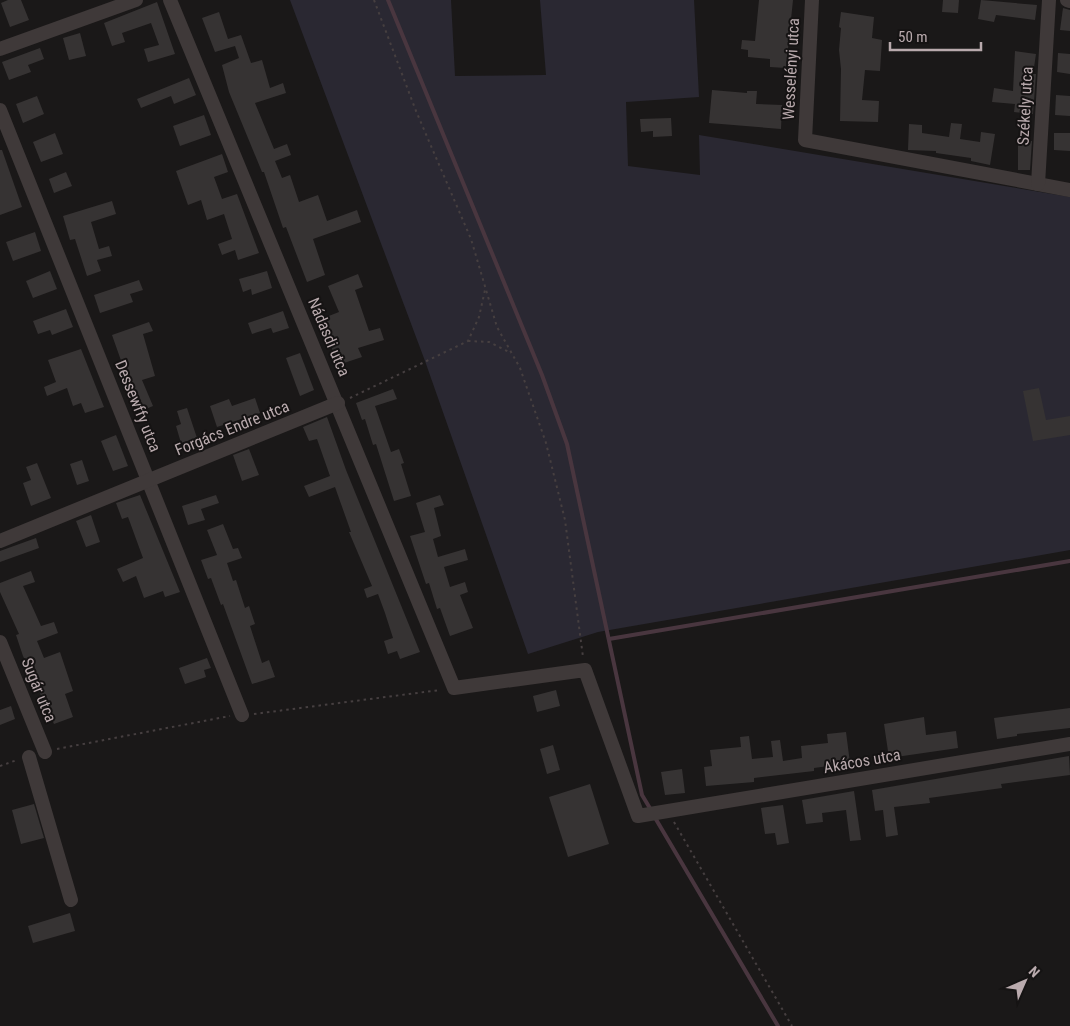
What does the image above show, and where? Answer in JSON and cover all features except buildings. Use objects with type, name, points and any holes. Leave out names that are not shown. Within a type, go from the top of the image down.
[{"type":"street","points":[[0,49],[136,0]]},
{"type":"street","name":"Nádasdi utca","points":[[170,0],[338,403],[454,688]]},
{"type":"street","name":"Wesselényi utca","points":[[812,0],[804,140],[1038,184]]},
{"type":"street","name":"Székely utca","points":[[1038,184],[1049,0]]},
{"type":"street","name":"Dessewffy utca","points":[[0,110],[242,715]]},
{"type":"street","points":[[1038,184],[1070,190]]},
{"type":"street","name":"Forgács Endre utca","points":[[0,541],[338,403]]},
{"type":"street","name":"Sugár utca","points":[[0,642],[45,752]]},
{"type":"street","points":[[454,688],[584,670]]},
{"type":"street","name":"Akácos utca","points":[[584,670],[638,816],[1070,744]]},
{"type":"street","points":[[29,757],[70,900]]},
{"type":"path","points":[[374,0],[416,110],[471,238],[497,327],[520,368],[546,443],[565,520],[584,670]]},
{"type":"path","points":[[468,341],[480,317],[486,288]]},
{"type":"path","points":[[338,403],[468,341],[489,342],[511,353]]},
{"type":"path","points":[[45,752],[242,715],[454,688]]},
{"type":"path","points":[[0,766],[29,757]]},
{"type":"path","points":[[664,812],[792,1026]]},
{"type":"shaded area","points":[[290,0],[451,0],[455,76],[546,75],[540,0],[694,0],[699,97],[626,102],[628,166],[700,175],[699,135],[1070,197],[1070,550],[598,632],[528,654],[425,361]]},
{"type":"waterway","points":[[388,0],[542,375],[567,444],[642,795],[651,810]]},
{"type":"waterway","points":[[609,639],[1070,561]]},
{"type":"waterway","points":[[654,816],[778,1026]]}]
